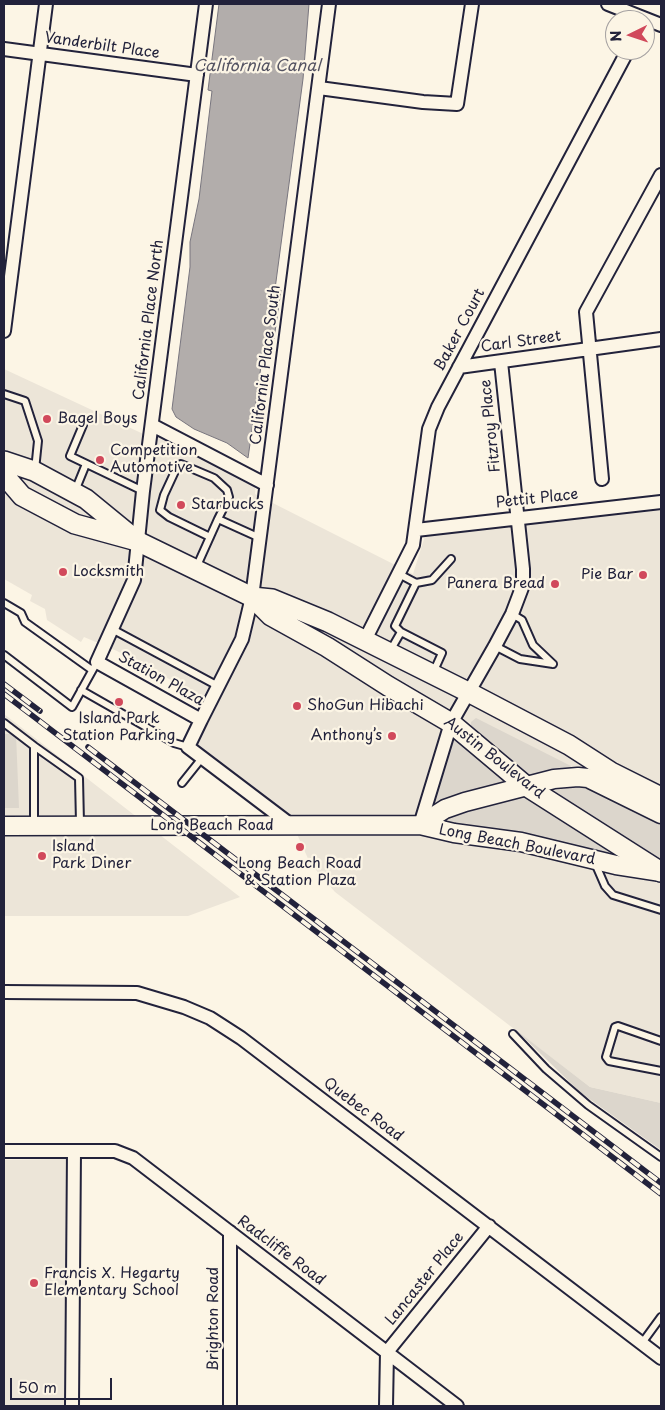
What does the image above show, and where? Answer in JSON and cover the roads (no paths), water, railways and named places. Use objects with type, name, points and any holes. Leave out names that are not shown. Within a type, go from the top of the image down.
[{"type":"main road","name":"Austin Boulevard","points":[[4,461],[34,471],[86,499],[137,540]]},
{"type":"main road","name":"Austin Boulevard","points":[[4,475],[22,496],[75,524],[137,540],[252,597],[271,616],[327,647],[388,686],[452,723],[526,786],[661,872]]},
{"type":"main road","name":"Austin Boulevard","points":[[252,597],[272,598],[365,640],[569,745],[611,772],[661,797]]},
{"type":"main road","name":"Long Beach Boulevard","points":[[420,825],[452,806],[567,777],[588,778],[661,814]]},
{"type":"main road","name":"Long Beach Boulevard","points":[[420,825],[454,833],[521,842],[661,872]]},
{"type":"main road","name":"Long Beach Road","points":[[4,826],[420,825]]},
{"type":"street","points":[[4,331],[46,4]]},
{"type":"street","name":"California Place North","points":[[94,666],[134,580],[143,491],[206,4]]},
{"type":"street","name":"California Place South","points":[[201,720],[242,639],[252,597],[329,4]]},
{"type":"street","points":[[318,88],[429,103],[457,104],[472,4]]},
{"type":"street","points":[[608,4],[661,26]]},
{"type":"street","name":"Vanderbilt Place","points":[[4,49],[197,75]]},
{"type":"street","name":"Baker Court","points":[[365,640],[413,545],[429,429],[438,407],[623,60]]},
{"type":"street","points":[[602,479],[588,349],[586,312],[661,176]]},
{"type":"street","name":"Carl Street","points":[[459,367],[661,339]]},
{"type":"street","name":"Fitzroy Place","points":[[420,825],[452,723],[512,614],[524,578],[500,362]]},
{"type":"street","points":[[152,426],[267,485]]},
{"type":"street","name":"Pettit Place","points":[[416,530],[661,502]]},
{"type":"street","name":"Station Plaza","points":[[94,666],[201,720],[188,747]]},
{"type":"street","points":[[188,747],[291,825]]},
{"type":"street","name":"Quebec Road","points":[[4,992],[137,993],[184,1006],[210,1018],[238,1036],[661,1358]]},
{"type":"street","name":"Radcliffe Road","points":[[4,1151],[115,1151],[133,1158],[457,1406]]},
{"type":"street","points":[[72,1406],[74,1152]]},
{"type":"street","name":"Lancaster Place","points":[[387,1352],[489,1226]]},
{"type":"street","name":"Brighton Road","points":[[230,1232],[230,1406]]},
{"type":"street","points":[[386,1406],[387,1352]]},
{"type":"lane","points":[[4,394],[25,401],[38,441],[34,471]]},
{"type":"lane","points":[[83,425],[70,456],[143,491]]},
{"type":"lane","points":[[74,493],[86,464]]},
{"type":"lane","points":[[196,569],[228,501],[229,493],[214,478],[181,464],[177,468],[164,494],[160,510],[169,517],[210,537]]},
{"type":"lane","points":[[218,519],[261,539]]},
{"type":"lane","points":[[399,574],[416,583],[432,580],[452,559]]},
{"type":"lane","points":[[416,583],[395,626],[401,632],[442,653],[432,674]]},
{"type":"lane","points":[[4,603],[20,613],[26,622],[94,666],[72,707],[4,656]]},
{"type":"lane","points":[[496,646],[520,659],[553,664],[533,645],[522,620],[512,614]]},
{"type":"lane","points":[[112,629],[218,686]]},
{"type":"lane","points":[[389,652],[401,632]]},
{"type":"lane","points":[[81,690],[174,743],[188,747]]},
{"type":"lane","points":[[4,722],[79,778],[80,826]]},
{"type":"lane","points":[[34,746],[34,826]]},
{"type":"lane","points":[[182,782],[202,758]]},
{"type":"lane","points":[[594,859],[605,886],[613,894],[661,910]]},
{"type":"lane","points":[[661,1041],[618,1026],[615,1027],[606,1057],[609,1061],[661,1070]]},
{"type":"lane","points":[[513,1034],[546,1069],[588,1105],[661,1157]]},
{"type":"lane","points":[[642,1343],[661,1317]]},
{"type":"water","name":"California Canal","points":[[219,4],[309,4],[303,79],[275,289],[281,290],[274,339],[265,338],[248,458],[227,443],[194,429],[176,417],[172,409],[190,267],[190,242],[199,199],[212,91],[208,90]]},
{"type":"railway","points":[[4,684],[40,711]]},
{"type":"railway","points":[[4,694],[661,1194]]},
{"type":"railway","points":[[88,747],[661,1183]]},
{"type":"place","name":"Bagel Boys","points":[[47,419]]},
{"type":"place","name":"Competition Automotive","points":[[100,460]]},
{"type":"place","name":"Starbucks","points":[[181,505]]},
{"type":"place","name":"Locksmith","points":[[63,572]]},
{"type":"place","name":"Pie Bar","points":[[643,575]]},
{"type":"place","name":"Panera Bread","points":[[555,584]]},
{"type":"place","name":"Island Park Station Parking","points":[[119,702]]},
{"type":"place","name":"ShoGun Hibachi","points":[[297,706]]},
{"type":"place","name":"Anthony’s","points":[[392,736]]},
{"type":"place","name":"Long Beach Road & Station Plaza","points":[[300,847]]},
{"type":"place","name":"Island Park Diner","points":[[42,856]]},
{"type":"place","name":"Francis X. Hegarty Elementary School","points":[[34,1283]]}]
